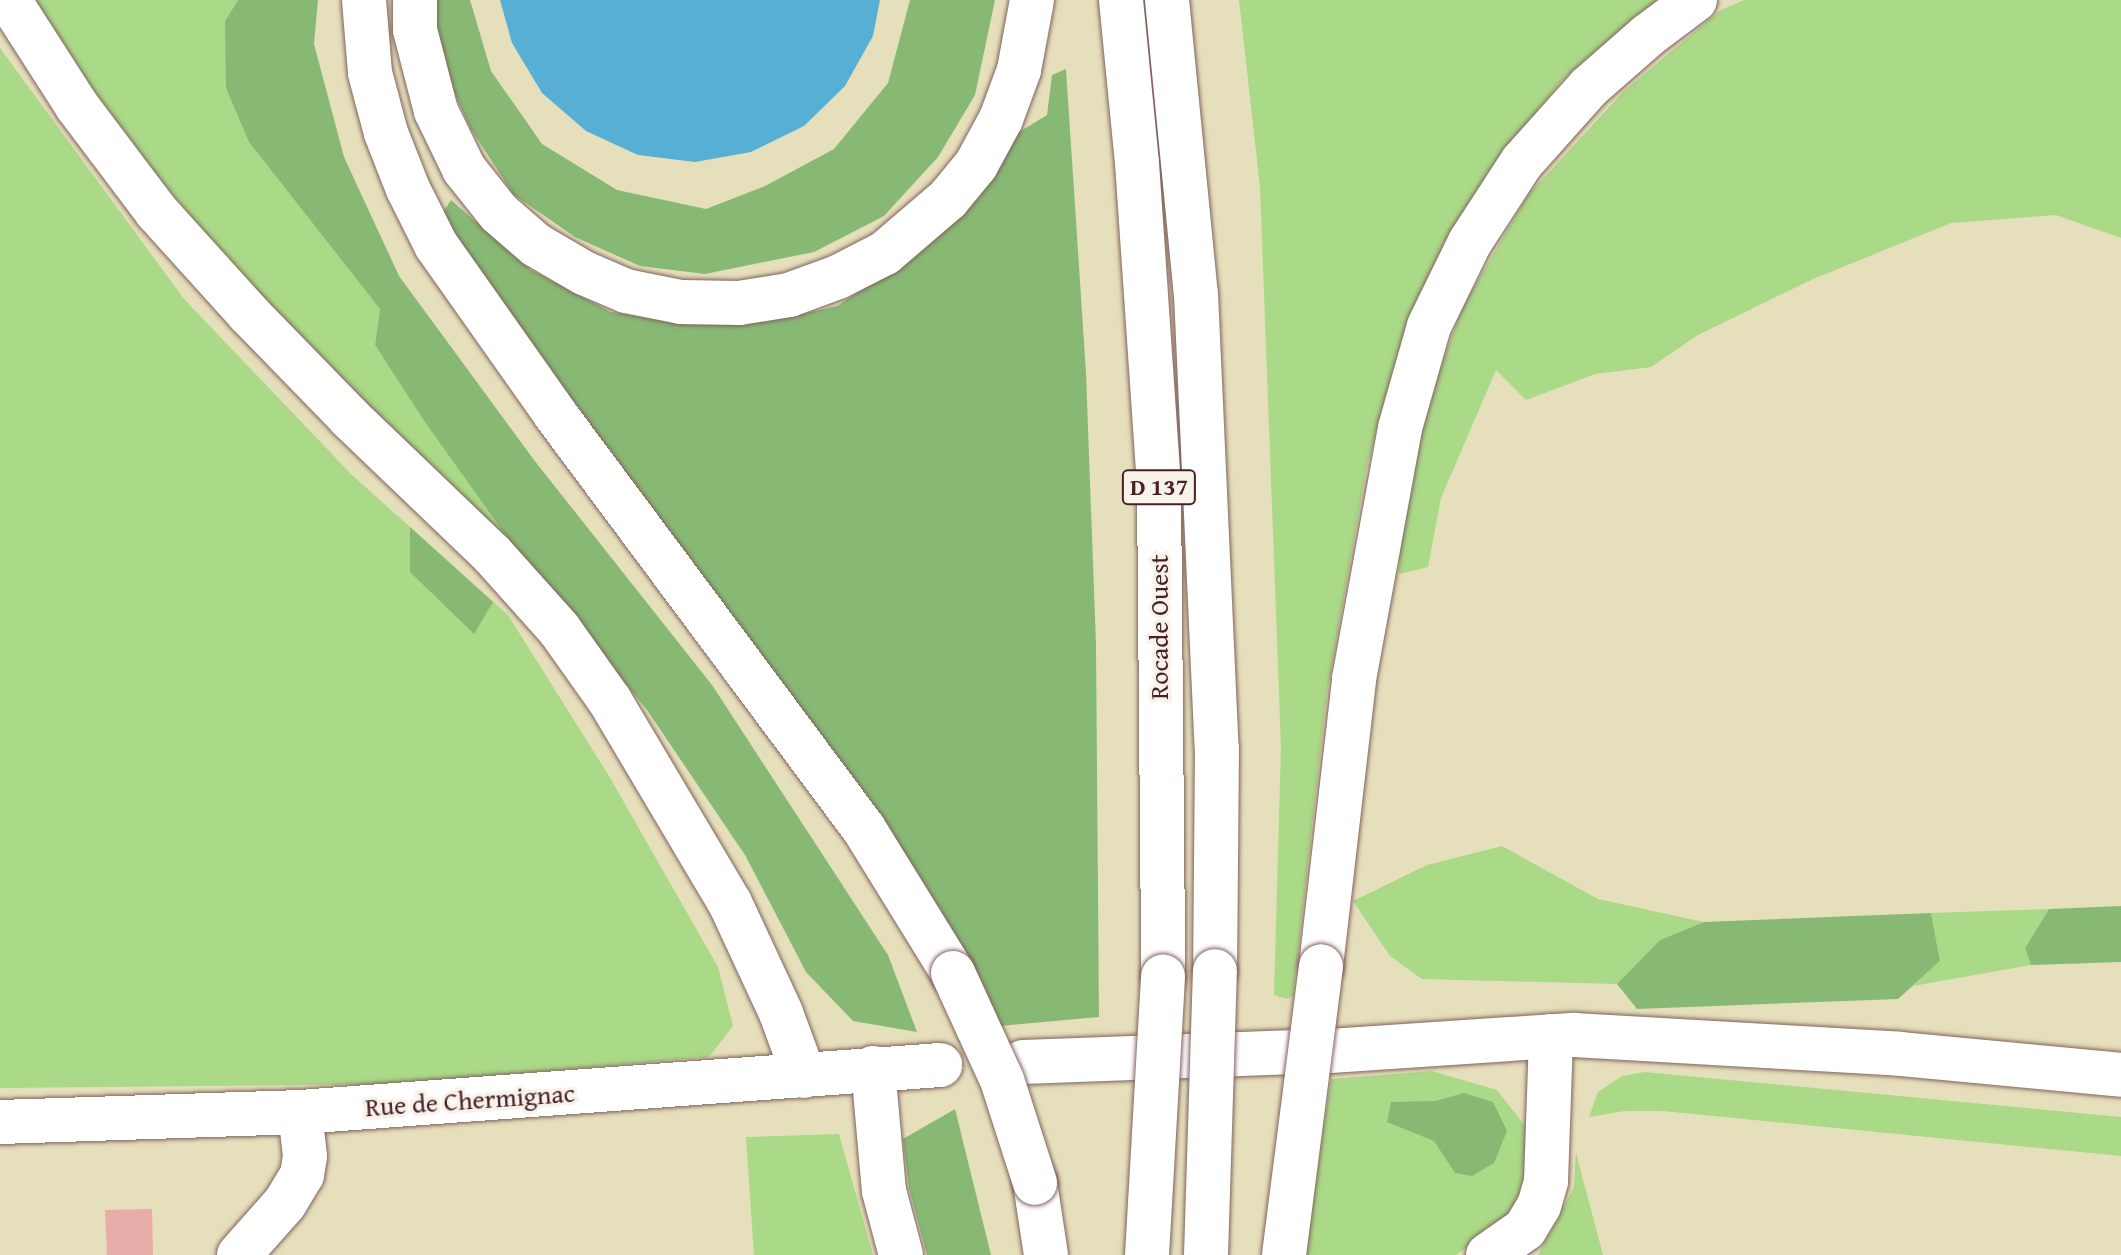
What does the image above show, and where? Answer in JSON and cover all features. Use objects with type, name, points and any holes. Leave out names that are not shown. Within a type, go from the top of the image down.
[{"type":"main road","points":[[9,0],[77,106],[156,211],[249,314],[349,417],[491,553],[559,629],[610,701],[730,903],[781,1013],[804,1076]]},
{"type":"main road","points":[[364,0],[370,73],[386,133],[408,189],[436,245],[547,402],[864,829],[953,973],[1002,1080],[1035,1183],[1046,1255]]},
{"type":"main road","points":[[415,0],[415,30],[436,111],[464,169],[499,213],[536,245],[584,273],[626,291],[681,302],[739,303],[789,295],[838,277],[885,253],[948,199],[976,165],[1001,119],[1019,70],[1032,0]]},
{"type":"main road","name":"Rocade Ouest","points":[[1121,0],[1137,163],[1159,487],[1163,976],[1147,1255]]},
{"type":"main road","name":"Rocade Ouest","points":[[1167,0],[1196,294],[1217,748],[1215,971],[1206,1255]]},
{"type":"main road","points":[[1284,1255],[1354,679],[1400,428],[1429,326],[1470,242],[1522,162],[1589,87],[1647,36],[1695,0]]},
{"type":"main road","points":[[1488,1255],[1525,1229],[1539,1206],[1546,1181],[1551,1036]]},
{"type":"main road","points":[[1023,1062],[1330,1051],[1551,1036],[1637,1037],[1900,1054],[2121,1075]]},
{"type":"main road","name":"Rue de Chermignac","points":[[0,1122],[300,1112],[940,1065]]},
{"type":"main road","points":[[873,1068],[884,1191],[901,1255]]},
{"type":"main road","points":[[239,1255],[285,1203],[302,1175],[305,1156],[300,1112]]},
{"type":"green space","points":[[32,0],[238,0],[225,21],[380,309],[375,345],[514,547],[419,459],[234,268],[72,74]]},
{"type":"green space","points":[[238,0],[318,0],[314,44],[344,157],[399,276],[534,460],[712,685],[888,955],[917,1032],[853,1021],[806,972],[745,855],[647,710],[514,547],[425,422],[375,345],[380,309],[249,142],[226,88],[225,21]]},
{"type":"green space","points":[[431,0],[470,0],[491,71],[542,144],[617,190],[706,209],[765,186],[834,149],[888,83],[910,0],[995,0],[975,95],[938,157],[884,216],[814,252],[705,274],[640,266],[575,237],[513,194],[471,129],[443,68]]},
{"type":"green space","points":[[1239,0],[1660,0],[1562,80],[1503,156],[1445,250],[1392,373],[1367,466],[1327,693],[1293,996],[1286,999],[1274,995],[1281,747],[1260,187]]},
{"type":"green space","points":[[1744,0],[2121,0],[2121,238],[2056,215],[1951,223],[1813,279],[1698,335],[1651,367],[1595,374],[1526,400],[1496,370],[1441,498],[1428,567],[1399,574],[1402,521],[1425,410],[1463,306],[1528,195],[1624,91],[1721,10]]},
{"type":"green space","points":[[0,48],[184,299],[352,475],[508,615],[609,776],[718,967],[733,1026],[709,1057],[395,1084],[0,1088]]},
{"type":"green space","points":[[1066,69],[1086,373],[1096,645],[1099,1017],[1000,1026],[497,304],[440,217],[451,200],[531,270],[611,312],[688,325],[766,322],[837,306],[895,268],[1016,134],[1047,115],[1052,75]]},
{"type":"green space","points":[[410,527],[493,602],[474,634],[410,572]]},
{"type":"green space","points":[[1502,846],[1598,899],[1704,922],[1660,940],[1617,984],[1422,979],[1390,956],[1353,901],[1427,865]]},
{"type":"green space","points":[[2121,906],[2121,962],[2031,965],[2025,948],[2049,909]]},
{"type":"green space","points":[[2049,909],[2025,948],[2031,965],[1913,986],[1940,961],[1931,913]]},
{"type":"green space","points":[[1931,913],[1940,961],[1898,999],[1637,1009],[1617,984],[1660,940],[1704,922]]},
{"type":"green space","points":[[1432,1071],[1497,1090],[1525,1126],[1527,1162],[1519,1199],[1500,1225],[1456,1255],[1305,1255],[1331,1079]]},
{"type":"green space","points":[[1645,1072],[2121,1117],[2121,1156],[1662,1111],[1625,1111],[1589,1117],[1598,1092],[1622,1076]]},
{"type":"green space","points":[[1464,1093],[1493,1102],[1507,1131],[1494,1163],[1472,1176],[1455,1173],[1434,1141],[1387,1122],[1391,1102],[1435,1101]]},
{"type":"green space","points":[[955,1109],[991,1255],[927,1255],[909,1188],[903,1139]]},
{"type":"green space","points":[[839,1134],[873,1255],[754,1255],[746,1137]]},
{"type":"green space","points":[[1576,1153],[1603,1255],[1538,1255],[1574,1187]]},
{"type":"water","points":[[500,0],[880,0],[873,36],[845,86],[804,126],[751,152],[695,162],[638,155],[586,131],[542,93],[512,43]]},
{"type":"building","points":[[152,1209],[153,1255],[107,1255],[105,1210]]}]
